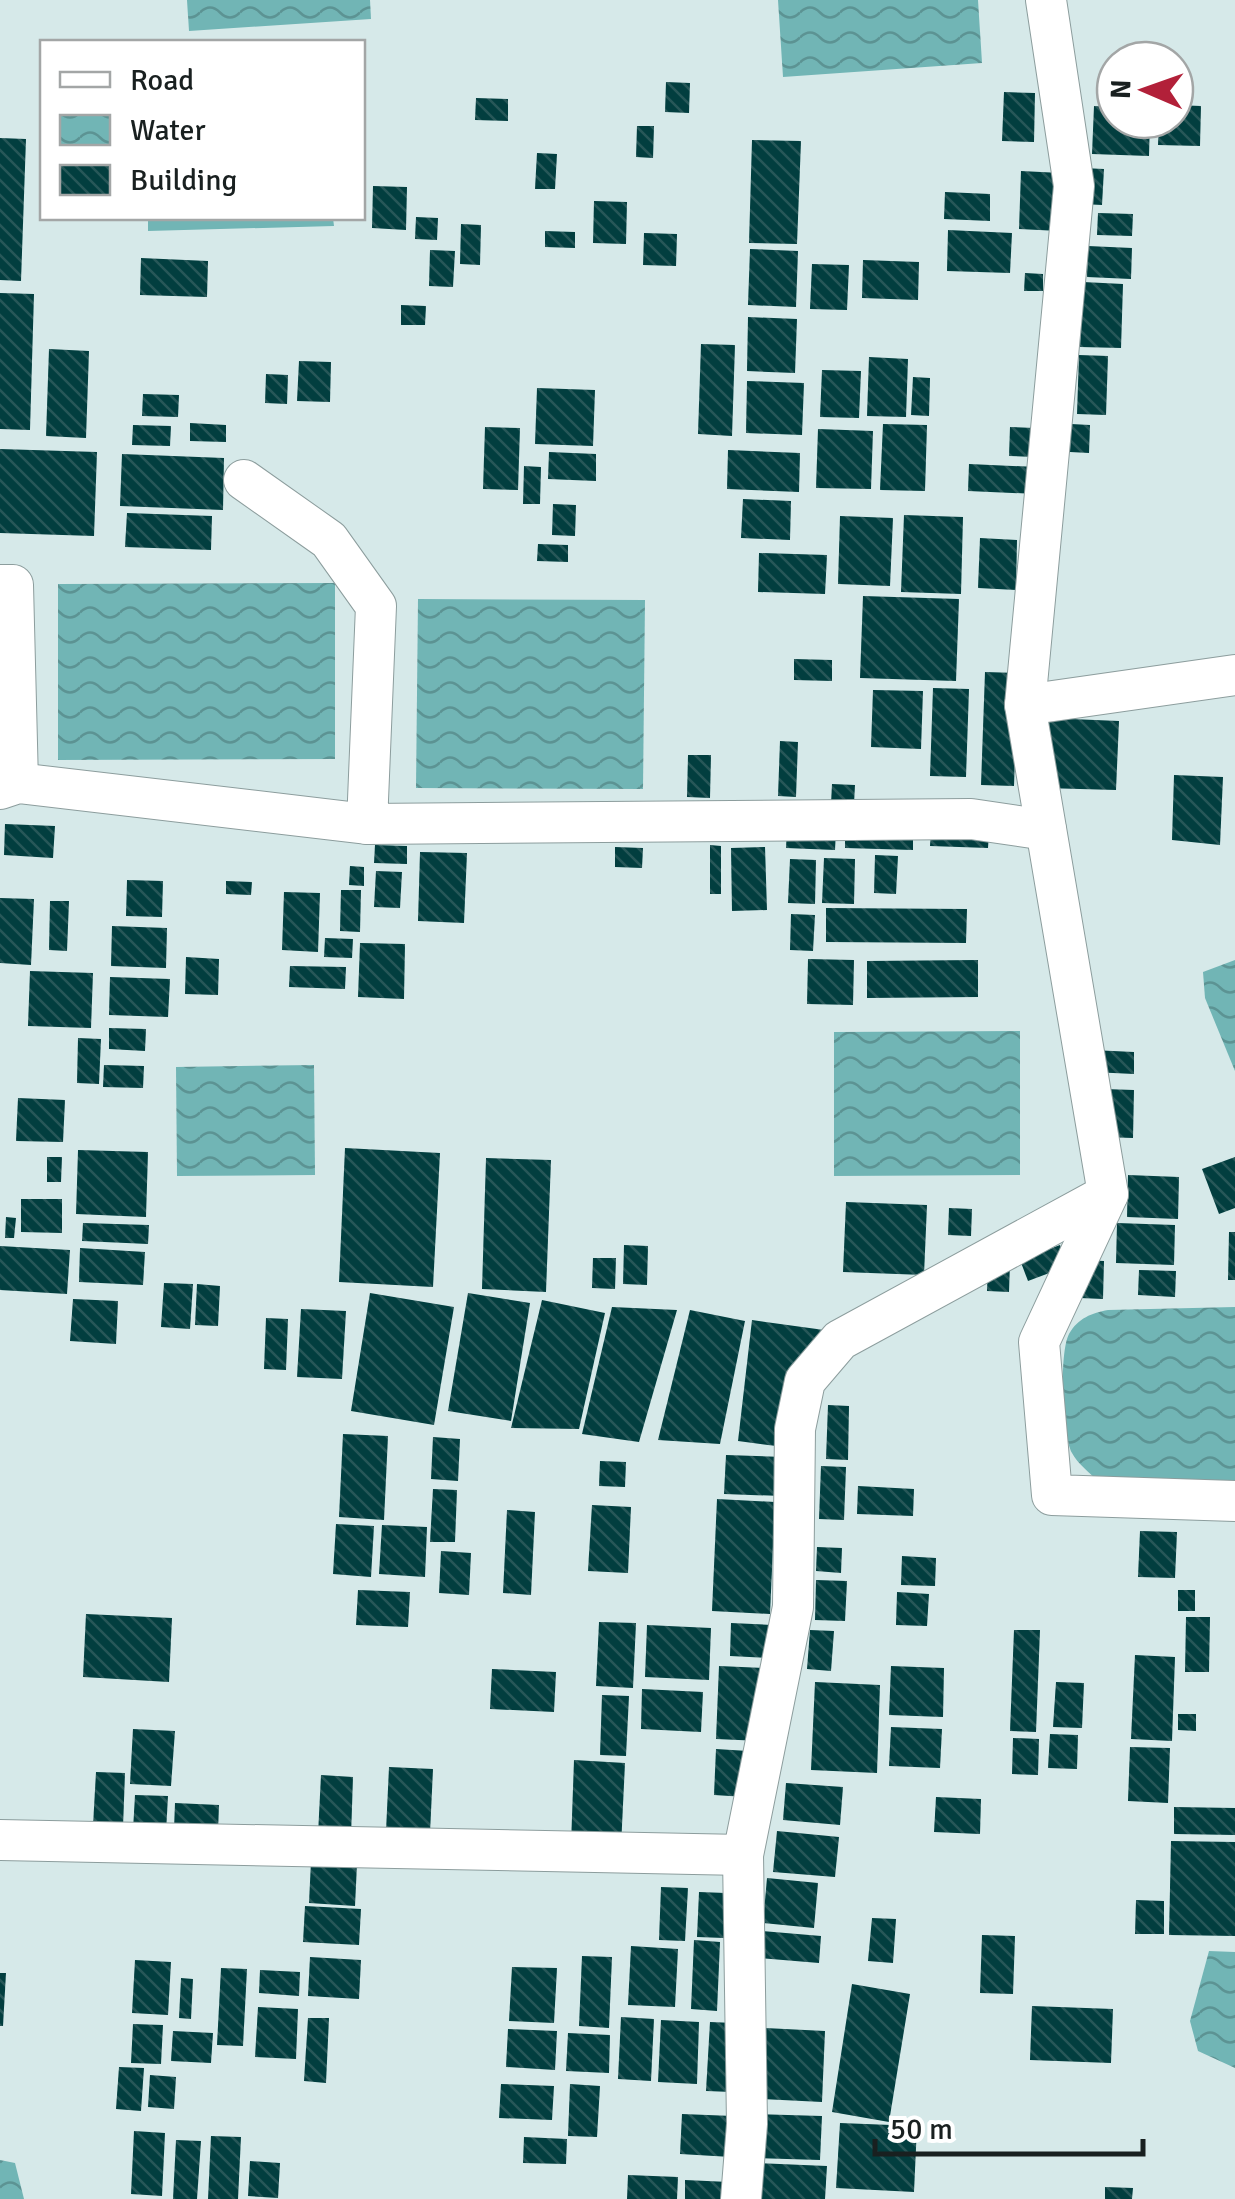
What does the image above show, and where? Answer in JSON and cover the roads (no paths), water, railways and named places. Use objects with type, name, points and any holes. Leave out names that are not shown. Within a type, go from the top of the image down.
[{"type":"street","points":[[1046,0],[1074,186],[1025,705],[1108,1194],[1038,1342],[1052,1494],[1235,1501]]},
{"type":"street","points":[[244,480],[328,540],[376,606],[366,824]]},
{"type":"street","points":[[0,585],[13,585],[9,786],[366,824],[971,820],[1046,830]]},
{"type":"street","points":[[1025,705],[1235,675]]},
{"type":"street","points":[[740,2199],[748,2124],[743,1855],[793,1607],[796,1430],[805,1382],[840,1340],[1108,1194]]},
{"type":"street","points":[[0,1840],[743,1855]]},
{"type":"water","points":[[187,0],[370,0],[371,19],[189,31]]},
{"type":"water","points":[[778,0],[978,0],[982,63],[783,77]]},
{"type":"water","points":[[148,220],[333,220],[334,226],[148,231]]},
{"type":"water","points":[[335,583],[335,759],[58,760],[58,584]]},
{"type":"water","points":[[418,599],[645,600],[643,789],[416,788]]},
{"type":"water","points":[[1235,960],[1235,1071],[1205,998],[1203,972]]},
{"type":"water","points":[[1020,1031],[1020,1175],[834,1176],[834,1032]]},
{"type":"water","points":[[314,1065],[315,1175],[177,1176],[176,1067]]},
{"type":"water","points":[[1235,1307],[1235,1485],[1099,1482],[1074,1457],[1066,1429],[1064,1358],[1073,1328],[1086,1317],[1108,1310]]},
{"type":"water","points":[[1209,1951],[1235,1952],[1235,2068],[1198,2051],[1190,2021]]},
{"type":"water","points":[[0,2160],[15,2163],[24,2199],[0,2199]]}]
